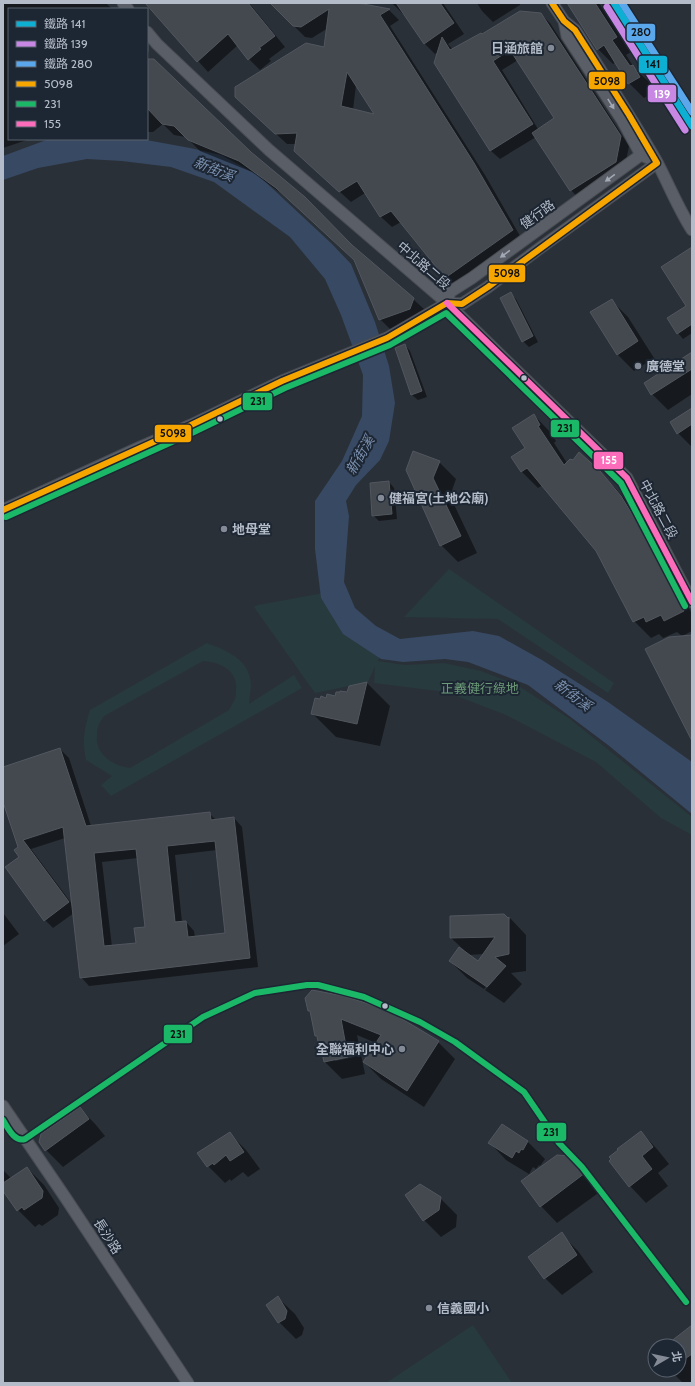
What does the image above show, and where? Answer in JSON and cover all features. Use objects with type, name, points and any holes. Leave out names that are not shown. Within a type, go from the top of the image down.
[{"type":"street","points":[[552,3],[564,21],[575,30],[629,115],[645,152]]},
{"type":"street","points":[[564,21],[567,36],[618,114],[645,152],[657,163],[682,215],[692,230]]},
{"type":"street","name":"中北路二段","points":[[148,33],[157,44],[269,150],[447,303],[627,478],[692,602]]},
{"type":"street","name":"健行路","points":[[447,303],[450,292],[472,278],[645,152]]},
{"type":"street","name":"健行路","points":[[3,510],[136,448],[191,425],[282,381],[387,338],[447,303],[462,304],[488,287],[657,163]]},
{"type":"street","name":"長沙路","points":[[3,1106],[188,1383]]},
{"type":"green space","points":[[449,569],[614,683],[608,693],[498,619],[404,617]]},
{"type":"green space","name":"正義健行綠地","points":[[329,592],[382,650],[378,661],[405,665],[444,663],[481,671],[517,685],[570,719],[692,817],[692,835],[661,818],[596,762],[506,715],[446,692],[374,683],[375,666],[368,682],[315,693],[254,607]]},
{"type":"green space","points":[[207,643],[236,657],[247,669],[250,676],[251,685],[249,704],[294,675],[302,688],[111,796],[101,785],[112,776],[86,760],[84,735],[90,710]],"holes":[[[203,661],[216,663],[227,668],[234,677],[236,683],[236,696],[229,710],[130,768],[118,765],[102,754],[97,743],[97,733],[99,724],[104,716]]]},
{"type":"green space","points":[[473,1325],[512,1383],[386,1383]]},
{"type":"water","name":"新街溪","points":[[46,140],[146,140],[221,155],[258,175],[332,244],[351,264],[375,322],[389,366],[395,403],[389,441],[380,460],[356,485],[346,501],[349,516],[344,582],[355,608],[376,626],[400,639],[473,631],[499,636],[542,660],[608,702],[692,762],[692,814],[608,745],[528,685],[468,662],[445,659],[403,662],[381,659],[343,634],[321,598],[315,549],[315,501],[342,461],[362,416],[363,375],[341,315],[325,279],[290,237],[214,182],[171,167],[122,161],[87,159],[38,168],[3,180],[3,156]]},
{"type":"building","points":[[145,3],[248,3],[275,36],[259,48],[261,49],[248,60],[228,34],[197,62]]},
{"type":"building","points":[[270,3],[358,3],[390,9],[380,15],[474,163],[513,230],[445,278],[391,211],[380,217],[357,181],[339,192],[294,151],[297,133],[275,134],[235,97],[235,87],[306,43],[324,47],[329,9],[301,27],[293,26]],"holes":[[[347,72],[374,114],[341,106]]]},
{"type":"building","points":[[396,3],[440,3],[454,23],[424,44]]},
{"type":"building","points":[[567,3],[595,3],[617,37],[612,40],[630,66],[633,65],[640,77],[628,84],[604,45],[597,50]]},
{"type":"building","points":[[520,11],[541,13],[621,136],[616,162],[570,191],[532,133],[554,118],[510,50],[493,61],[533,124],[490,151],[434,63],[442,37],[450,50],[481,33],[482,34]]},
{"type":"building","points":[[148,59],[154,59],[251,152],[305,197],[352,245],[414,298],[410,309],[379,320],[354,260],[276,188],[239,161],[188,140],[174,126],[162,124],[148,109]]},
{"type":"building","points":[[692,247],[692,324],[677,334],[667,318],[686,306],[661,267]]},
{"type":"building","points":[[511,292],[533,336],[522,342],[500,298]]},
{"type":"building","points":[[612,299],[638,341],[617,355],[590,312]]},
{"type":"building","points":[[405,344],[422,391],[411,395],[395,348]]},
{"type":"building","points":[[692,352],[692,369],[651,395],[644,383]]},
{"type":"building","points":[[692,408],[692,424],[677,434],[670,422]]},
{"type":"building","points":[[534,414],[540,425],[538,426],[564,465],[570,459],[573,460],[579,452],[600,471],[621,496],[637,522],[684,611],[664,621],[661,615],[646,622],[644,617],[633,622],[596,551],[527,468],[521,472],[511,457],[525,448],[512,428]]},
{"type":"building","points":[[413,451],[440,461],[433,478],[461,536],[440,546],[406,470]]},
{"type":"building","name":"健福宮(土地公廟)","points":[[389,481],[392,514],[372,516],[370,483]]},
{"type":"building","points":[[692,635],[692,741],[645,649],[669,637]]},
{"type":"building","points":[[367,682],[357,724],[311,714],[315,698],[320,699],[321,696],[326,698],[327,694],[335,696],[336,692],[347,692],[349,686]]},
{"type":"building","points":[[60,748],[86,826],[210,812],[211,820],[234,817],[250,958],[80,978],[63,827],[23,840],[69,902],[44,921],[5,867],[19,857],[14,850],[18,847],[3,802],[3,767]],"holes":[[[215,841],[225,933],[188,937],[186,921],[175,922],[167,846]],[[136,849],[145,927],[134,928],[136,943],[104,946],[94,853]]]},
{"type":"building","points":[[504,914],[508,918],[509,917],[509,954],[495,957],[506,966],[487,987],[449,961],[459,947],[478,961],[495,937],[450,938],[450,916]]},
{"type":"building","points":[[312,990],[344,996],[387,1010],[439,1041],[407,1091],[363,1062],[381,1035],[341,1019],[348,1057],[324,1062],[322,1053],[320,1053],[317,1036],[315,1036],[310,1011],[308,1011],[305,998]]},
{"type":"building","points":[[80,1107],[89,1119],[45,1151],[39,1142],[41,1134]]},
{"type":"building","points":[[502,1124],[528,1141],[523,1150],[521,1149],[519,1153],[516,1151],[512,1158],[488,1143]]},
{"type":"building","points":[[641,1131],[653,1147],[642,1156],[652,1169],[629,1187],[609,1161],[611,1159],[609,1157]]},
{"type":"building","points":[[230,1132],[244,1152],[230,1161],[226,1155],[214,1165],[213,1163],[207,1167],[197,1153]]},
{"type":"building","points":[[557,1155],[571,1156],[585,1173],[540,1207],[521,1181]]},
{"type":"building","points":[[27,1167],[43,1191],[42,1198],[24,1210],[22,1207],[17,1211],[3,1191],[3,1183]]},
{"type":"building","points":[[420,1184],[441,1197],[439,1210],[423,1221],[405,1195]]},
{"type":"building","points":[[562,1232],[577,1255],[544,1279],[528,1257]]},
{"type":"building","points":[[278,1296],[287,1311],[285,1319],[278,1323],[266,1305]]},
{"type":"building","points":[[692,1325],[692,1354],[687,1357],[687,1338],[675,1338]]},
{"type":"rail line","name":"141","points":[[614,3],[692,126]]},
{"type":"rail line","name":"280","points":[[622,3],[692,112]]},
{"type":"rail line","name":"139","points":[[607,7],[685,130]]},
{"type":"transit line","name":"5098","points":[[552,3],[564,21],[575,30],[629,115],[657,163]]},
{"type":"transit line","name":"5098","points":[[3,510],[191,425],[282,381],[387,338],[447,303],[462,304],[488,287],[657,163]]},
{"type":"transit line","name":"155","points":[[447,303],[627,478],[692,602]]},
{"type":"transit line","name":"231","points":[[6,517],[194,432],[285,388],[390,345],[446,313],[621,483],[685,606]]},
{"type":"transit line","name":"231","points":[[3,1120],[15,1136],[25,1139],[203,1017],[255,993],[307,985],[318,985],[364,997],[420,1022],[455,1042],[524,1092],[559,1143],[582,1167],[686,1302]]},
{"type":"place","name":"日涵旅館","points":[[551,48]]},
{"type":"place","name":"廣德堂","points":[[638,366]]},
{"type":"place","name":"健福宮(土地公廟)","points":[[381,498]]},
{"type":"place","name":"地母堂","points":[[224,529]]},
{"type":"place","name":"全聯福利中心","points":[[402,1049]]},
{"type":"place","name":"信義國小","points":[[429,1308]]}]
